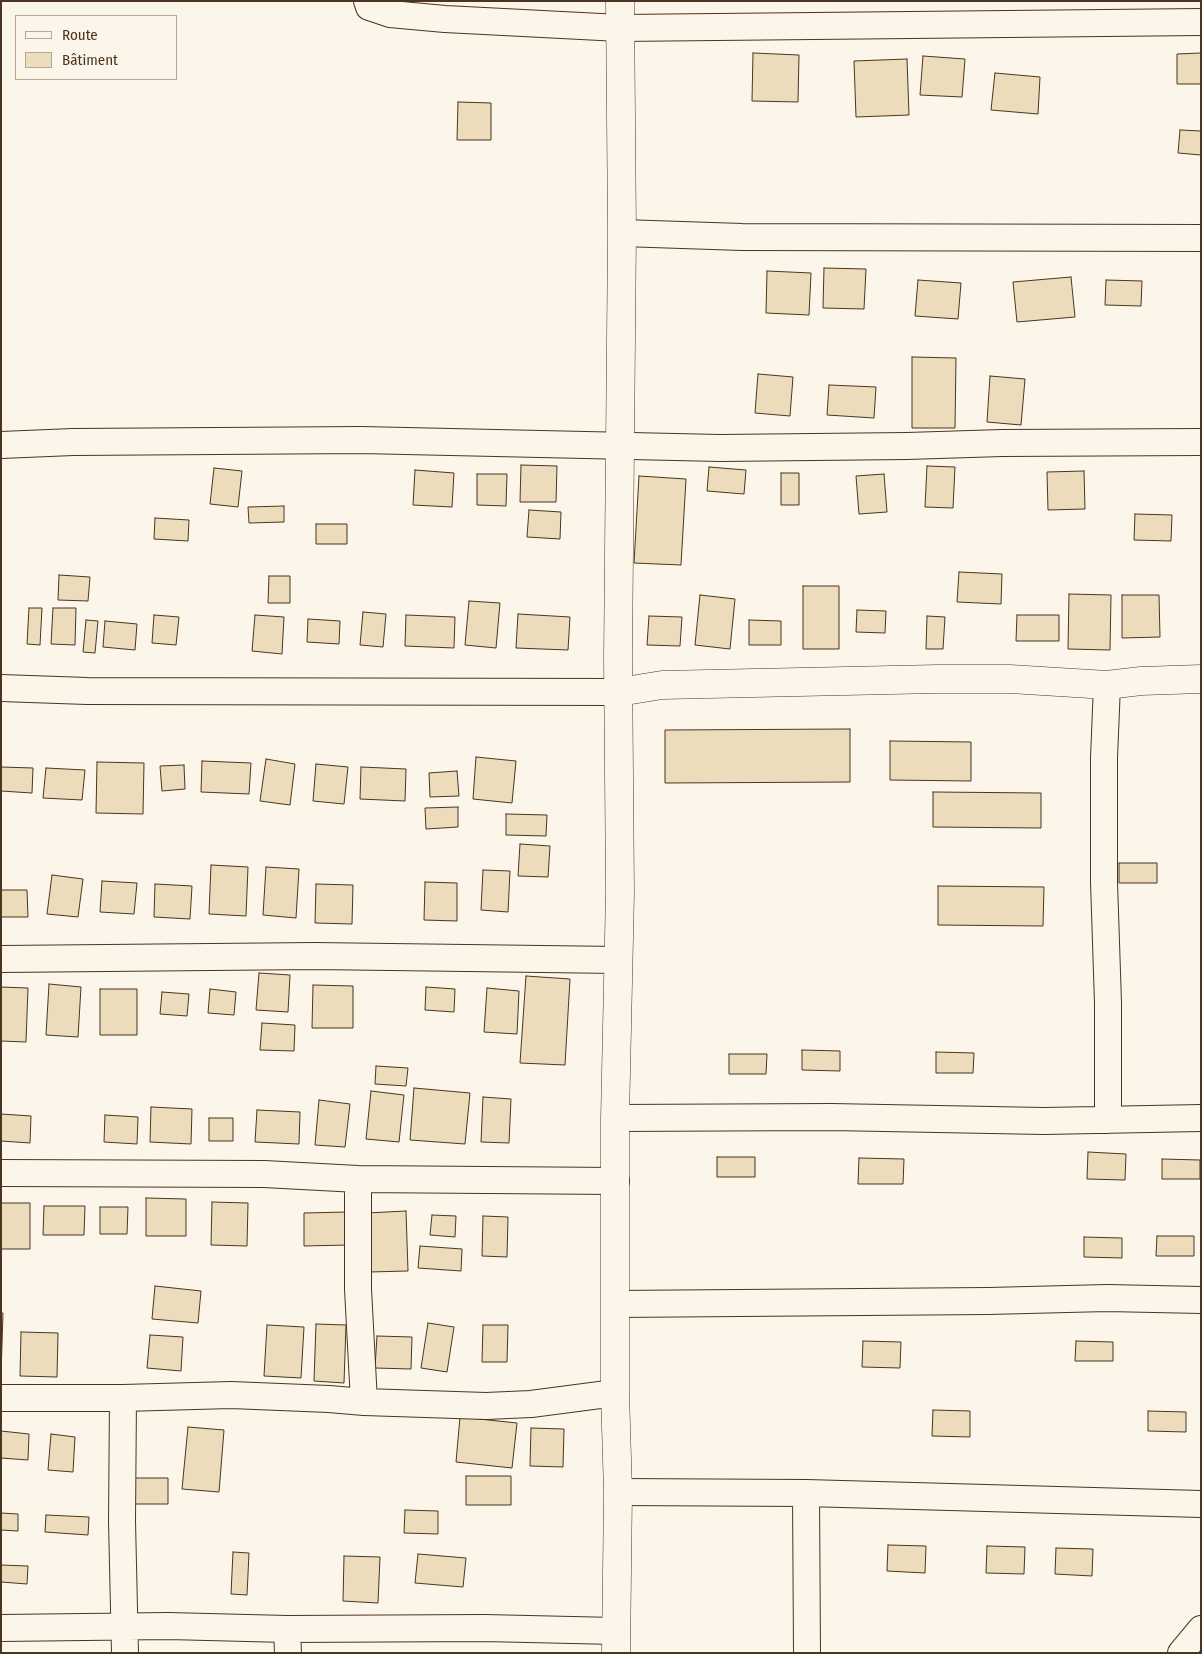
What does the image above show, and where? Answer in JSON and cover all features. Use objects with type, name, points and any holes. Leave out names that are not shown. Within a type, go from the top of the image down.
[{"type":"street","points":[[367,1],[369,7],[390,14],[445,19],[620,28],[1201,22]]},
{"type":"street","points":[[1,1628],[168,1626],[288,1641],[484,1628],[616,1642],[618,1492],[615,1393],[615,1118],[620,892],[619,692],[622,233],[620,1]]},
{"type":"street","points":[[622,233],[742,237],[1201,238]]},
{"type":"street","points":[[1,445],[73,442],[361,440],[620,446],[823,447],[1002,443],[1201,442]]},
{"type":"street","points":[[1,688],[87,692],[619,692],[662,685],[937,679],[1010,679],[1107,685],[1141,681],[1201,679]]},
{"type":"street","points":[[1107,685],[1104,767],[1104,882],[1108,1003],[1108,1120]]},
{"type":"street","points":[[1,959],[315,956],[618,960]]},
{"type":"street","points":[[615,1118],[832,1117],[1108,1120],[1201,1118]]},
{"type":"street","points":[[1,1173],[264,1174],[358,1179],[616,1181]]},
{"type":"street","points":[[358,1179],[358,1289],[364,1402]]},
{"type":"street","points":[[615,1304],[950,1302],[1107,1298],[1201,1300]]},
{"type":"street","points":[[1,1398],[123,1398],[231,1395],[486,1406],[531,1404],[615,1393]]},
{"type":"street","points":[[123,1398],[122,1521],[125,1653]]},
{"type":"street","points":[[618,1492],[806,1492],[1201,1504]]},
{"type":"street","points":[[806,1492],[807,1653]]},
{"type":"street","points":[[1181,1653],[1201,1630]]},
{"type":"building","points":[[753,53],[799,55],[798,102],[752,101]]},
{"type":"building","points":[[1201,53],[1201,84],[1177,84],[1177,54]]},
{"type":"building","points":[[923,56],[965,59],[962,97],[920,95]]},
{"type":"building","points":[[907,59],[909,115],[856,117],[854,61]]},
{"type":"building","points":[[995,73],[1040,77],[1038,114],[991,110]]},
{"type":"building","points":[[458,102],[491,103],[491,140],[457,140]]},
{"type":"building","points":[[1180,130],[1201,131],[1201,155],[1178,153]]},
{"type":"building","points":[[824,268],[866,269],[864,309],[823,308]]},
{"type":"building","points":[[767,271],[811,273],[809,315],[766,313]]},
{"type":"building","points":[[1071,277],[1075,317],[1017,322],[1013,282]]},
{"type":"building","points":[[918,280],[961,283],[958,319],[915,316]]},
{"type":"building","points":[[1106,280],[1142,281],[1141,306],[1105,305]]},
{"type":"building","points":[[912,357],[956,358],[955,428],[912,428]]},
{"type":"building","points":[[758,374],[793,377],[790,416],[755,413]]},
{"type":"building","points":[[990,376],[1025,379],[1021,425],[987,422]]},
{"type":"building","points":[[829,385],[876,387],[874,418],[827,415]]},
{"type":"building","points":[[521,465],[557,466],[556,502],[520,502]]},
{"type":"building","points":[[927,466],[955,467],[953,508],[925,507]]},
{"type":"building","points":[[709,467],[746,470],[744,494],[707,491]]},
{"type":"building","points":[[214,468],[242,471],[238,507],[210,504]]},
{"type":"building","points":[[415,470],[454,473],[452,507],[413,505]]},
{"type":"building","points":[[1084,471],[1085,509],[1048,510],[1047,472]]},
{"type":"building","points":[[781,473],[799,473],[799,505],[781,505]]},
{"type":"building","points":[[477,474],[507,474],[506,506],[477,505]]},
{"type":"building","points":[[884,474],[887,512],[859,514],[856,476]]},
{"type":"building","points":[[639,476],[686,479],[681,565],[634,563]]},
{"type":"building","points":[[284,506],[284,522],[249,523],[248,507]]},
{"type":"building","points":[[529,510],[561,512],[560,539],[527,537]]},
{"type":"building","points":[[1135,514],[1172,515],[1171,541],[1134,540]]},
{"type":"building","points":[[155,518],[189,520],[188,541],[154,539]]},
{"type":"building","points":[[316,524],[347,524],[347,544],[316,544]]},
{"type":"building","points":[[959,572],[1002,574],[1001,604],[957,602]]},
{"type":"building","points":[[59,575],[90,577],[88,601],[58,600]]},
{"type":"building","points":[[269,576],[290,576],[290,603],[268,603]]},
{"type":"building","points":[[803,586],[839,586],[839,649],[803,649]]},
{"type":"building","points":[[1069,594],[1111,595],[1110,650],[1068,649]]},
{"type":"building","points":[[700,595],[735,599],[730,649],[695,645]]},
{"type":"building","points":[[1122,595],[1159,595],[1160,637],[1122,638]]},
{"type":"building","points":[[469,601],[500,603],[496,648],[465,645]]},
{"type":"building","points":[[29,608],[42,608],[40,645],[27,644]]},
{"type":"building","points":[[53,608],[76,608],[75,645],[51,644]]},
{"type":"building","points":[[857,610],[886,611],[885,633],[856,632]]},
{"type":"building","points":[[363,612],[386,614],[383,647],[360,645]]},
{"type":"building","points":[[518,614],[570,617],[568,650],[516,648]]},
{"type":"building","points":[[154,615],[179,617],[176,645],[152,643]]},
{"type":"building","points":[[255,615],[284,617],[282,654],[252,651]]},
{"type":"building","points":[[406,615],[455,617],[454,648],[405,646]]},
{"type":"building","points":[[1017,615],[1059,615],[1059,641],[1016,641]]},
{"type":"building","points":[[649,616],[682,617],[680,646],[647,645]]},
{"type":"building","points":[[927,616],[945,617],[943,649],[926,649]]},
{"type":"building","points":[[308,619],[340,621],[339,644],[307,642]]},
{"type":"building","points":[[86,620],[98,621],[95,653],[83,652]]},
{"type":"building","points":[[749,620],[781,621],[781,645],[749,645]]},
{"type":"building","points":[[105,621],[137,624],[135,650],[103,647]]},
{"type":"building","points":[[850,729],[850,782],[665,783],[665,730]]},
{"type":"building","points":[[890,741],[971,742],[971,781],[890,780]]},
{"type":"building","points":[[476,757],[516,761],[512,803],[473,799]]},
{"type":"building","points":[[266,759],[295,764],[290,805],[260,801]]},
{"type":"building","points":[[202,761],[251,763],[249,794],[201,792]]},
{"type":"building","points":[[97,762],[144,763],[143,814],[96,813]]},
{"type":"building","points":[[316,764],[348,767],[344,804],[313,801]]},
{"type":"building","points":[[184,765],[185,789],[162,791],[160,766]]},
{"type":"building","points":[[1,767],[33,768],[32,793],[1,791]]},
{"type":"building","points":[[361,767],[406,769],[405,801],[360,799]]},
{"type":"building","points":[[46,768],[85,770],[82,800],[43,798]]},
{"type":"building","points":[[457,771],[459,796],[430,797],[429,773]]},
{"type":"building","points":[[933,792],[1041,793],[1041,828],[933,827]]},
{"type":"building","points":[[458,807],[458,827],[426,829],[425,808]]},
{"type":"building","points":[[506,814],[547,815],[546,836],[506,835]]},
{"type":"building","points":[[520,844],[550,846],[548,877],[518,876]]},
{"type":"building","points":[[1119,863],[1157,863],[1157,883],[1119,883]]},
{"type":"building","points":[[211,865],[248,867],[246,916],[209,914]]},
{"type":"building","points":[[266,867],[299,869],[296,918],[263,915]]},
{"type":"building","points":[[483,870],[510,871],[508,912],[481,910]]},
{"type":"building","points":[[52,875],[83,879],[78,917],[47,914]]},
{"type":"building","points":[[102,881],[137,883],[134,914],[100,912]]},
{"type":"building","points":[[425,882],[457,883],[457,921],[424,920]]},
{"type":"building","points":[[155,884],[192,886],[190,919],[154,917]]},
{"type":"building","points":[[316,884],[353,885],[352,924],[315,923]]},
{"type":"building","points":[[938,886],[1044,887],[1043,926],[938,925]]},
{"type":"building","points":[[1,890],[27,890],[28,917],[1,917]]},
{"type":"building","points":[[259,973],[290,975],[288,1012],[256,1010]]},
{"type":"building","points":[[526,976],[570,979],[565,1065],[520,1063]]},
{"type":"building","points":[[49,984],[81,987],[78,1037],[46,1035]]},
{"type":"building","points":[[313,985],[353,986],[353,1028],[312,1028]]},
{"type":"building","points":[[1,987],[28,988],[26,1042],[1,1041]]},
{"type":"building","points":[[426,987],[455,989],[454,1012],[425,1010]]},
{"type":"building","points":[[487,988],[519,991],[517,1034],[484,1032]]},
{"type":"building","points":[[100,989],[137,989],[137,1035],[100,1035]]},
{"type":"building","points":[[210,989],[236,992],[234,1015],[208,1013]]},
{"type":"building","points":[[162,992],[189,994],[187,1016],[160,1014]]},
{"type":"building","points":[[262,1023],[295,1025],[294,1051],[260,1050]]},
{"type":"building","points":[[802,1050],[840,1051],[840,1071],[802,1070]]},
{"type":"building","points":[[936,1052],[974,1053],[973,1073],[936,1073]]},
{"type":"building","points":[[729,1054],[767,1054],[766,1074],[729,1074]]},
{"type":"building","points":[[376,1066],[408,1068],[406,1086],[375,1084]]},
{"type":"building","points":[[414,1088],[470,1093],[465,1144],[410,1140]]},
{"type":"building","points":[[371,1091],[404,1095],[399,1142],[366,1139]]},
{"type":"building","points":[[483,1097],[511,1099],[509,1143],[481,1142]]},
{"type":"building","points":[[319,1100],[350,1104],[345,1147],[315,1145]]},
{"type":"building","points":[[151,1107],[192,1109],[191,1144],[150,1142]]},
{"type":"building","points":[[257,1110],[300,1112],[299,1144],[255,1142]]},
{"type":"building","points":[[1,1114],[31,1116],[30,1143],[1,1141]]},
{"type":"building","points":[[105,1115],[138,1117],[137,1144],[104,1142]]},
{"type":"building","points":[[209,1118],[233,1118],[233,1141],[209,1141]]},
{"type":"building","points":[[1088,1152],[1126,1154],[1125,1180],[1087,1179]]},
{"type":"building","points":[[717,1157],[755,1157],[755,1177],[717,1177]]},
{"type":"building","points":[[859,1158],[904,1159],[903,1184],[858,1184]]},
{"type":"building","points":[[1162,1159],[1200,1160],[1200,1179],[1162,1179]]},
{"type":"building","points":[[146,1198],[186,1199],[186,1236],[146,1236]]},
{"type":"building","points":[[212,1202],[248,1203],[247,1246],[211,1245]]},
{"type":"building","points":[[1,1203],[30,1203],[30,1249],[1,1249]]},
{"type":"building","points":[[44,1206],[85,1206],[84,1235],[43,1235]]},
{"type":"building","points":[[100,1207],[128,1207],[127,1234],[100,1234]]},
{"type":"building","points":[[406,1211],[408,1271],[369,1272],[367,1213]]},
{"type":"building","points":[[347,1212],[348,1245],[304,1246],[304,1213]]},
{"type":"building","points":[[432,1215],[456,1216],[455,1237],[430,1235]]},
{"type":"building","points":[[483,1216],[508,1217],[507,1257],[482,1256]]},
{"type":"building","points":[[1157,1236],[1194,1236],[1194,1256],[1156,1256]]},
{"type":"building","points":[[1084,1237],[1122,1238],[1122,1258],[1084,1257]]},
{"type":"building","points":[[420,1246],[462,1249],[461,1271],[418,1268]]},
{"type":"building","points":[[155,1286],[201,1291],[198,1323],[152,1319]]},
{"type":"building","points":[[1,1313],[3,1313],[1,1375]]},
{"type":"building","points":[[428,1323],[454,1327],[447,1372],[421,1368]]},
{"type":"building","points":[[316,1324],[346,1325],[344,1383],[314,1381]]},
{"type":"building","points":[[267,1325],[304,1327],[301,1378],[264,1376]]},
{"type":"building","points":[[483,1325],[508,1325],[507,1362],[482,1362]]},
{"type":"building","points":[[21,1332],[58,1333],[57,1377],[20,1376]]},
{"type":"building","points":[[150,1335],[183,1337],[181,1371],[147,1368]]},
{"type":"building","points":[[377,1336],[412,1337],[411,1369],[375,1368]]},
{"type":"building","points":[[863,1341],[901,1342],[900,1368],[862,1367]]},
{"type":"building","points":[[1076,1341],[1113,1342],[1113,1361],[1075,1361]]},
{"type":"building","points":[[933,1410],[970,1411],[970,1437],[932,1436]]},
{"type":"building","points":[[1148,1411],[1186,1412],[1186,1432],[1148,1431]]},
{"type":"building","points":[[460,1417],[517,1423],[512,1468],[456,1462]]},
{"type":"building","points":[[188,1427],[224,1430],[219,1492],[182,1489]]},
{"type":"building","points":[[531,1428],[564,1429],[563,1467],[530,1466]]},
{"type":"building","points":[[1,1431],[29,1434],[28,1460],[1,1458]]},
{"type":"building","points":[[51,1434],[75,1437],[73,1472],[48,1470]]},
{"type":"building","points":[[466,1476],[511,1476],[511,1505],[466,1505]]},
{"type":"building","points":[[130,1478],[168,1478],[168,1504],[130,1504]]},
{"type":"building","points":[[405,1510],[438,1511],[438,1534],[404,1533]]},
{"type":"building","points":[[1,1513],[18,1514],[18,1531],[1,1530]]},
{"type":"building","points":[[46,1515],[89,1517],[88,1535],[45,1532]]},
{"type":"building","points":[[888,1545],[926,1546],[925,1573],[887,1571]]},
{"type":"building","points":[[987,1546],[1025,1547],[1024,1574],[986,1573]]},
{"type":"building","points":[[1056,1548],[1093,1549],[1092,1576],[1055,1574]]},
{"type":"building","points":[[233,1552],[249,1553],[247,1595],[231,1594]]},
{"type":"building","points":[[418,1554],[466,1558],[463,1587],[415,1583]]},
{"type":"building","points":[[344,1556],[380,1557],[378,1603],[343,1601]]},
{"type":"building","points":[[1,1565],[28,1566],[27,1584],[1,1582]]}]
